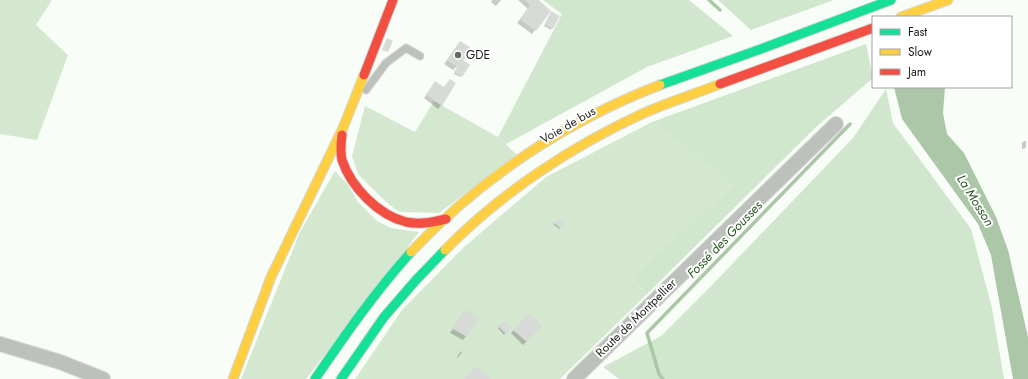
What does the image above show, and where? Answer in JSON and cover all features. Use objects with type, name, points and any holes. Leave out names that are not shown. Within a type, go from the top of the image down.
[{"type":"main road","points":[[233,379],[271,277],[343,128],[393,0]]},
{"type":"main road","points":[[904,16],[948,0]]},
{"type":"main road","points":[[315,379],[364,307],[397,268],[446,219],[488,183],[520,160],[593,115],[663,84],[894,1]]},
{"type":"main road","points":[[341,379],[384,317],[416,279],[484,213],[516,188],[601,134],[645,112],[872,28]]},
{"type":"main road","points":[[343,128],[340,146],[346,171],[361,192],[380,209],[400,220],[414,223],[433,222],[446,219]]},
{"type":"main road","points":[[323,169],[342,158]]},
{"type":"street","name":"Route de Montpellier","points":[[574,379],[836,124]]},
{"type":"street","points":[[0,344],[60,362],[103,379]]},
{"type":"lane","name":"Voie de bus","points":[[321,379],[376,301],[407,265],[480,196],[532,159],[595,121],[638,100],[853,16]]},
{"type":"lane","points":[[353,101],[368,87],[386,63],[406,48],[420,56]]},
{"type":"shaded area","points":[[0,0],[52,0],[36,25],[68,55],[37,140],[0,134]]},
{"type":"shaded area","points":[[543,0],[689,0],[733,36],[647,67],[506,144],[498,137],[562,14]]},
{"type":"shaded area","points":[[718,0],[834,0],[751,30]]},
{"type":"shaded area","points":[[866,44],[872,79],[816,127],[646,295],[631,277],[733,185],[652,122]]},
{"type":"shaded area","points":[[886,89],[893,123],[971,229],[992,308],[1004,379],[619,379],[603,367],[661,336],[853,138]]},
{"type":"shaded area","points":[[434,101],[498,137],[517,155],[439,213],[399,212],[385,201],[358,174],[352,156],[365,106],[415,132]]},
{"type":"shaded area","points":[[652,122],[733,185],[631,277],[646,295],[560,379],[355,379],[402,310],[463,248],[546,177]]},
{"type":"shaded area","points":[[335,171],[348,185],[358,202],[377,221],[391,228],[419,232],[306,379],[241,379],[300,232]]},
{"type":"water","name":"La Mosson","points":[[894,88],[945,88],[943,113],[947,134],[964,153],[996,217],[1008,250],[1028,337],[1028,379],[1013,379],[991,255],[978,224],[902,119]]},
{"type":"building","points":[[525,0],[539,0],[551,11],[536,31],[520,19],[530,5]]},
{"type":"building","points":[[551,11],[560,16],[553,29],[545,25]]},
{"type":"building","points":[[387,38],[393,41],[388,52],[382,50]]},
{"type":"building","points":[[460,41],[471,48],[463,60],[470,65],[462,77],[454,72],[457,67],[447,60]]},
{"type":"building","points":[[450,79],[456,83],[442,106],[426,95],[435,81],[444,87]]},
{"type":"building","points":[[559,218],[565,224],[561,229],[554,223]]},
{"type":"building","points":[[465,310],[479,317],[467,337],[453,329]]},
{"type":"building","points":[[529,313],[542,326],[527,342],[513,330]]},
{"type":"building","points":[[504,321],[512,328],[506,334],[498,326]]},
{"type":"building","points":[[477,366],[489,379],[464,379]]},
{"type":"waterway","name":"Fossé des Gousses","points":[[709,0],[720,10]]},
{"type":"waterway","name":"Fossé des Gousses","points":[[663,379],[659,374],[647,333],[850,124]]},
{"type":"traffic: fast","points":[[660,85],[891,0]]},
{"type":"traffic: fast","points":[[341,379],[384,317],[445,250]]},
{"type":"traffic: fast","points":[[315,379],[373,298],[411,252]]},
{"type":"traffic: slow","points":[[904,16],[948,0]]},
{"type":"traffic: slow","points":[[233,379],[271,277],[343,128],[364,75]]},
{"type":"traffic: slow","points":[[445,250],[467,229],[514,190],[538,172],[590,140],[644,113],[720,84]]},
{"type":"traffic: slow","points":[[411,252],[466,200],[526,155],[558,134],[591,116],[660,85]]},
{"type":"traffic: jam","points":[[364,75],[393,0]]},
{"type":"traffic: jam","points":[[720,84],[872,28]]},
{"type":"traffic: jam","points":[[342,135],[341,157],[346,170],[359,190],[376,206],[385,213],[411,223],[431,222],[446,219]]},
{"type":"place","name":"GDE","points":[[458,55]]}]
